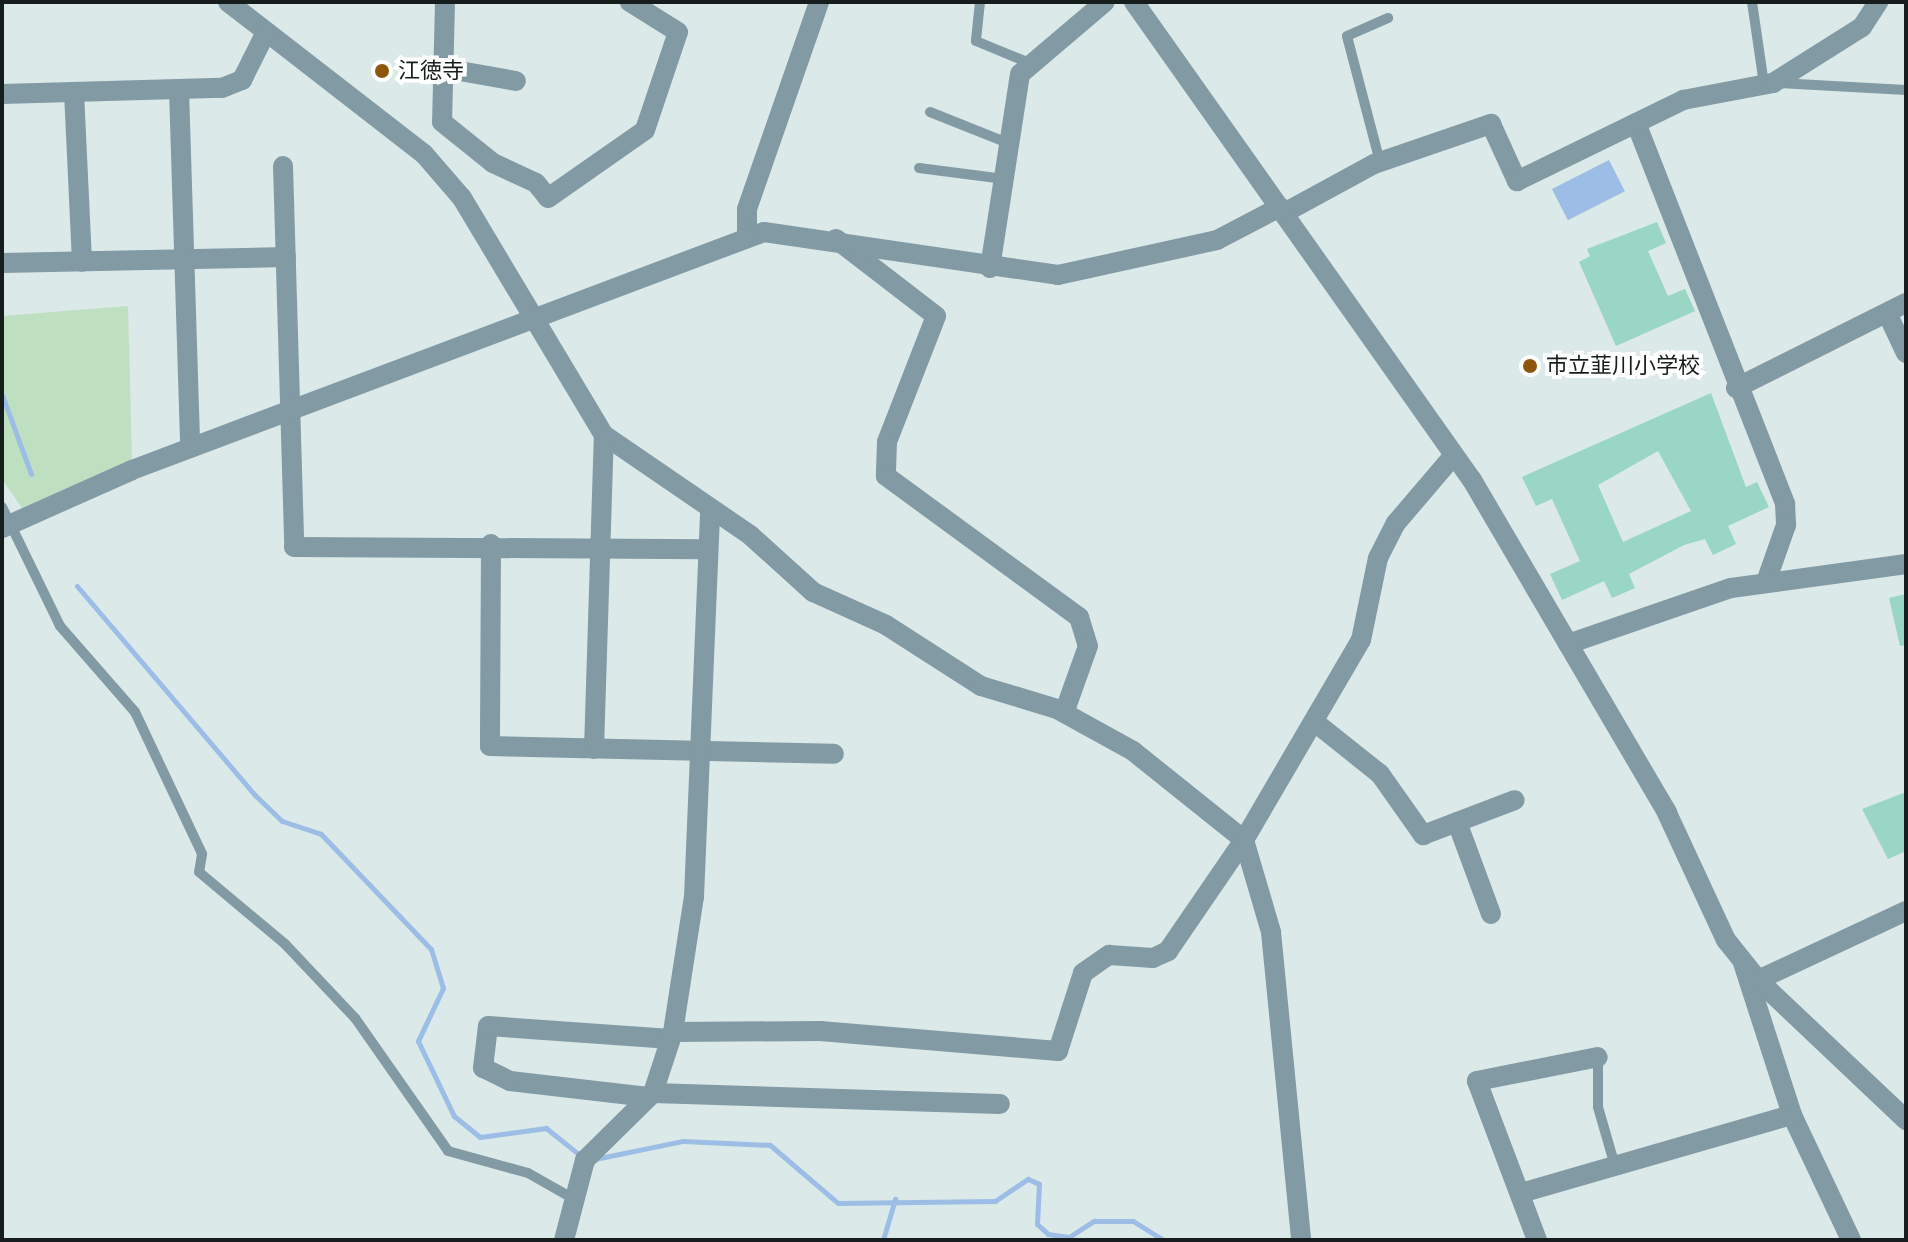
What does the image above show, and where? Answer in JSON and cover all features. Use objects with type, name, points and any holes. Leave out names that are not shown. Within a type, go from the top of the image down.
[{"type":"street","points":[[228,2],[424,154],[462,198],[604,435],[710,509],[813,592],[886,625],[981,686],[1064,713],[1133,751],[1244,840],[1271,932],[1301,1240]]},
{"type":"street","points":[[445,2],[442,122],[493,163],[536,183],[548,198],[645,130],[678,32],[630,2]]},
{"type":"street","points":[[747,237],[747,209],[819,2]]},
{"type":"street","points":[[990,268],[1006,179],[1008,143],[1027,62],[1105,2]]},
{"type":"street","points":[[1134,2],[1454,455],[1667,813],[1743,963],[1792,1115],[1851,1240]]},
{"type":"street","points":[[4,520],[747,237],[836,239],[990,268],[1058,275],[1196,247],[1282,210],[1380,162],[1491,124],[1517,181],[1683,100],[1768,84],[1862,27],[1878,2]]},
{"type":"street","points":[[2,94],[179,90],[242,80],[266,32]]},
{"type":"street","points":[[443,68],[516,81]]},
{"type":"street","points":[[179,90],[190,448]]},
{"type":"street","points":[[74,92],[82,262]]},
{"type":"street","points":[[1636,123],[1736,388],[1785,504],[1786,525],[1766,582]]},
{"type":"street","points":[[424,154],[449,128]]},
{"type":"street","points":[[283,166],[294,547],[491,544],[706,549]]},
{"type":"street","points":[[836,239],[936,316],[887,442],[886,476],[1079,617],[1088,646],[1064,713]]},
{"type":"street","points":[[2,263],[286,257]]},
{"type":"street","points":[[1736,388],[1888,315],[1906,303]]},
{"type":"street","points":[[1888,315],[1906,353]]},
{"type":"street","points":[[594,749],[598,546],[604,435]]},
{"type":"street","points":[[1000,1104],[650,1095],[510,1081],[483,1068],[488,1026],[672,1036],[820,1031],[1058,1051],[1083,973],[1109,955],[1168,951],[1244,840],[1316,723],[1368,625],[1378,558],[1396,523],[1454,455]]},
{"type":"street","points":[[564,1240],[574,1199],[595,1144],[650,1095],[672,1036],[694,897],[710,509]]},
{"type":"street","points":[[491,544],[490,746],[834,754]]},
{"type":"street","points":[[1568,644],[1766,582],[1906,564]]},
{"type":"street","points":[[1316,723],[1380,774],[1423,835],[1515,800]]},
{"type":"street","points":[[1457,822],[1491,914]]},
{"type":"street","points":[[1758,980],[1906,911]]},
{"type":"street","points":[[1743,963],[1906,1120]]},
{"type":"street","points":[[1537,1240],[1477,1081],[1598,1057]]},
{"type":"street","points":[[1521,1193],[1792,1115]]},
{"type":"lane","points":[[980,2],[976,41],[1027,62]]},
{"type":"lane","points":[[1752,2],[1768,84],[1906,90]]},
{"type":"lane","points":[[1380,162],[1347,36],[1388,18]]},
{"type":"lane","points":[[930,112],[1008,143]]},
{"type":"lane","points":[[919,168],[1006,179]]},
{"type":"lane","points":[[4,520],[60,626],[135,712],[202,854],[199,872],[285,944],[355,1018],[441,1145],[467,1162],[528,1173],[574,1199]]},
{"type":"lane","points":[[1598,1057],[1598,1107],[1615,1166]]},
{"type":"green space","points":[[128,306],[132,460],[22,508],[2,479],[2,316]]},
{"type":"water","points":[[1609,160],[1625,191],[1568,220],[1552,189]]},
{"type":"building","points":[[1657,222],[1666,243],[1648,251],[1668,296],[1685,289],[1695,311],[1616,346],[1579,262],[1590,256],[1587,249]]},
{"type":"building","points":[[1711,393],[1746,487],[1757,482],[1769,507],[1728,526],[1736,544],[1713,555],[1705,539],[1684,545],[1629,574],[1635,588],[1612,598],[1604,581],[1562,600],[1550,574],[1580,561],[1552,499],[1536,506],[1522,477]],"holes":[[[1658,451],[1691,511],[1623,542],[1598,485]]]},
{"type":"building","points":[[1906,594],[1906,645],[1900,646],[1889,598]]},
{"type":"building","points":[[1906,792],[1906,851],[1888,859],[1862,809]]},
{"type":"waterway","points":[[2,395],[31,474]]},
{"type":"waterway","points":[[77,586],[255,795],[282,821],[321,834],[431,949],[443,988],[418,1041],[454,1116],[480,1137],[546,1128],[581,1156]]},
{"type":"waterway","points":[[595,1159],[683,1141],[770,1145],[838,1203],[995,1201],[1028,1179],[1039,1184],[1037,1224],[1048,1234],[1069,1237],[1094,1221],[1133,1221],[1163,1240]]},
{"type":"waterway","points":[[883,1240],[895,1199]]},
{"type":"place","name":"江徳寺","points":[[382,71]]},
{"type":"place","name":"市立韮川小学校","points":[[1530,366]]}]
